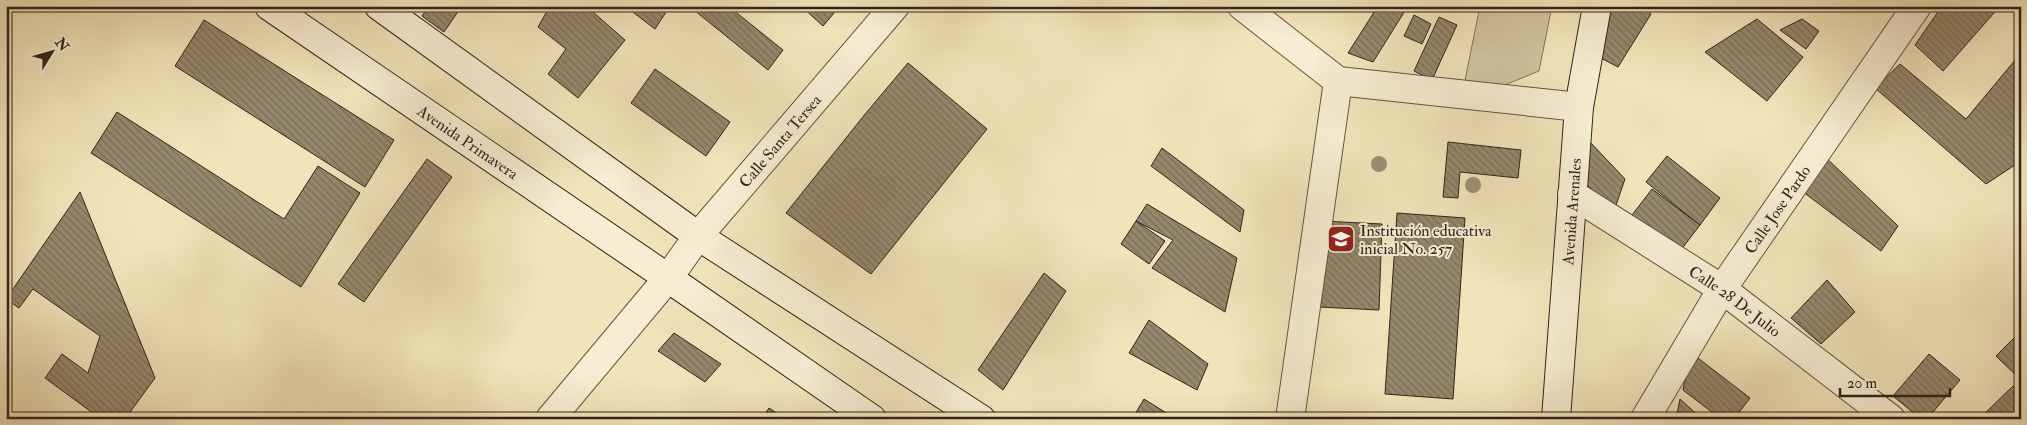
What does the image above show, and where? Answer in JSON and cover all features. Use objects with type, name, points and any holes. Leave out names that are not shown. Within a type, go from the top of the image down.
[{"type":"street","name":"Avenida Primavera","points":[[269,6],[872,419]]},
{"type":"street","points":[[379,6],[698,236],[981,419]]},
{"type":"street","name":"Calle Santa Tersea","points":[[550,419],[668,278],[698,236],[895,6]]},
{"type":"street","points":[[1242,6],[1338,81],[1579,107]]},
{"type":"street","name":"Avenida Arenales","points":[[1556,419],[1579,107],[1597,6]]},
{"type":"street","name":"Calle Jose Pardo","points":[[1644,419],[1722,289],[1917,6]]},
{"type":"street","points":[[1290,419],[1338,81]]},
{"type":"street","name":"Calle 28 De Julio","points":[[1572,194],[1722,289],[1892,419]]},
{"type":"shaded area","points":[[1480,6],[1552,6],[1539,71],[1500,87],[1463,90]]},
{"type":"building","points":[[429,6],[462,6],[444,32],[422,16]]},
{"type":"building","points":[[550,6],[586,6],[625,40],[578,98],[548,74],[566,49],[538,27]]},
{"type":"building","points":[[625,6],[670,6],[655,29]]},
{"type":"building","points":[[689,6],[728,6],[783,50],[768,70]]},
{"type":"building","points":[[801,6],[840,6],[823,26]]},
{"type":"building","points":[[1378,6],[1408,6],[1373,62],[1348,53]]},
{"type":"building","points":[[1615,6],[1645,6],[1651,14],[1618,67],[1599,57],[1606,19]]},
{"type":"building","points":[[1942,6],[2000,6],[1943,71],[1915,45]]},
{"type":"building","points":[[1414,15],[1431,24],[1422,44],[1404,36]]},
{"type":"building","points":[[1439,17],[1457,25],[1432,80],[1414,71]]},
{"type":"building","points":[[1757,19],[1803,57],[1767,101],[1705,52]]},
{"type":"building","points":[[1802,19],[1819,31],[1806,49],[1780,30]]},
{"type":"building","points":[[204,20],[394,140],[365,187],[175,66]]},
{"type":"building","points":[[2021,53],[2021,161],[1986,184],[1875,88],[1900,64],[1966,119]]},
{"type":"building","points":[[908,63],[987,129],[871,274],[786,213]]},
{"type":"building","points":[[655,69],[730,122],[706,156],[631,103]]},
{"type":"building","points":[[117,112],[284,219],[318,166],[360,193],[301,287],[91,153]]},
{"type":"building","points":[[1589,141],[1625,179],[1615,208],[1579,179]]},
{"type":"building","points":[[1448,142],[1521,150],[1518,178],[1460,172],[1458,198],[1443,197]]},
{"type":"building","points":[[1162,148],[1244,210],[1240,232],[1151,166]]},
{"type":"building","points":[[1822,154],[1898,226],[1881,251],[1802,191]]},
{"type":"building","points":[[1667,156],[1720,198],[1700,225],[1646,182]]},
{"type":"building","points":[[427,159],[452,177],[364,302],[338,284]]},
{"type":"building","points":[[1652,189],[1700,225],[1677,255],[1629,219]]},
{"type":"building","points":[[80,192],[155,378],[125,419],[101,419],[45,378],[62,354],[88,373],[100,336],[33,289],[19,308],[6,299]]},
{"type":"building","points":[[1147,204],[1237,258],[1225,312],[1152,268],[1173,240],[1136,221]]},
{"type":"building","points":[[1397,213],[1465,218],[1453,399],[1385,394]]},
{"type":"building","points":[[1136,221],[1165,241],[1149,264],[1121,244]]},
{"type":"building","points":[[1322,221],[1382,224],[1379,310],[1319,307]]},
{"type":"building","points":[[1044,273],[1066,291],[1003,390],[978,370]]},
{"type":"building","points":[[1827,280],[1855,312],[1821,344],[1791,318]]},
{"type":"building","points":[[1149,320],[1208,364],[1197,390],[1129,353]]},
{"type":"building","points":[[2021,331],[2021,380],[1996,356]]},
{"type":"building","points":[[674,333],[721,364],[705,382],[658,351]]},
{"type":"building","points":[[1690,352],[1750,398],[1734,419],[1721,419],[1683,390]]},
{"type":"building","points":[[1929,354],[1960,380],[1927,419],[1921,419],[1893,396]]},
{"type":"building","points":[[2013,386],[2021,394],[2021,419],[1979,419]]},
{"type":"building","points":[[1144,399],[1176,419],[1132,419]]},
{"type":"building","points":[[1680,399],[1702,419],[1676,419]]},
{"type":"building","points":[[769,408],[786,419],[762,419]]},
{"type":"place","name":"Institución educativa inicial No. 257","points":[[1341,239]]}]
